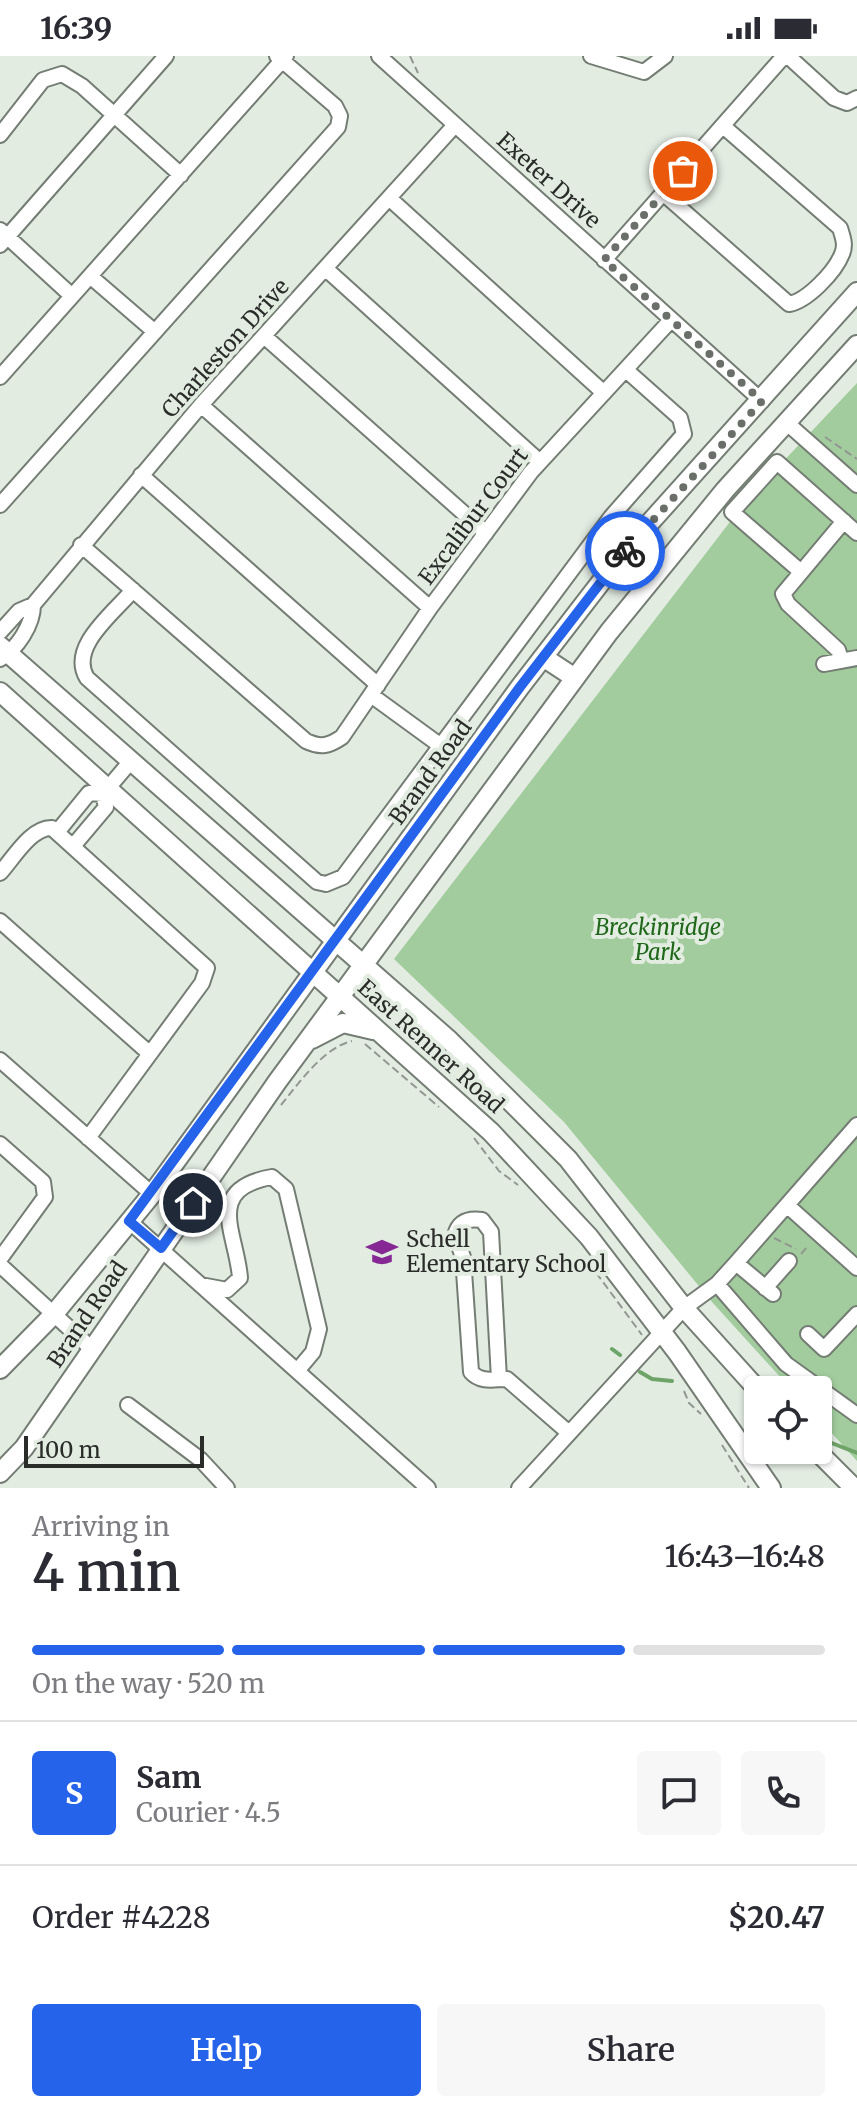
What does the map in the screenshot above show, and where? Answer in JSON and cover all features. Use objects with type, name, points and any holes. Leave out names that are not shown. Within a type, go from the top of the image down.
[{"type":"main road","name":"Brand Road","points":[[0,1369],[54,1314],[152,1194],[543,657],[628,547],[857,292]]},
{"type":"main road","name":"Brand Road","points":[[0,1473],[24,1448],[362,963],[575,678],[725,490],[857,345]]},
{"type":"main road","points":[[762,401],[788,424]]},
{"type":"main road","name":"East Renner Road","points":[[3,653],[449,1040],[536,1125],[577,1171],[684,1308],[745,1376]]},
{"type":"main road","points":[[543,657],[575,678]]},
{"type":"main road","name":"East Renner Road","points":[[0,692],[106,791],[388,1037],[491,1132],[589,1237],[656,1338],[771,1488]]},
{"type":"main road","points":[[303,1045],[343,1023],[366,1026],[388,1037]]},
{"type":"main road","points":[[830,1464],[854,1488]]},
{"type":"street","points":[[72,296],[2,237],[115,116],[166,56]]},
{"type":"street","name":"Exeter Drive","points":[[379,56],[762,401]]},
{"type":"street","points":[[591,56],[644,72],[665,56]]},
{"type":"street","points":[[604,260],[786,56],[834,98],[847,103],[857,98]]},
{"type":"street","points":[[0,505],[341,123],[328,99],[282,58],[181,175],[1,373]]},
{"type":"street","points":[[0,135],[43,80],[62,74],[82,86],[181,175]]},
{"type":"street","name":"Charleston Drive","points":[[0,632],[19,611],[33,605],[201,405],[455,125]]},
{"type":"street","points":[[663,193],[789,304],[804,299],[838,262],[844,241],[840,228],[723,126]]},
{"type":"street","points":[[389,198],[604,393]]},
{"type":"street","points":[[326,269],[540,462]]},
{"type":"street","points":[[90,276],[155,332]]},
{"type":"street","name":"Excalibur Court","points":[[133,590],[306,741],[324,746],[342,737],[430,608],[540,462],[671,320]]},
{"type":"street","points":[[264,336],[486,533]]},
{"type":"street","points":[[81,545],[133,590],[84,648],[81,669],[87,678],[317,882],[326,884],[343,877],[611,517],[684,434],[680,418],[626,370]]},
{"type":"street","points":[[201,405],[430,608]]},
{"type":"street","points":[[788,424],[857,485]]},
{"type":"street","points":[[800,571],[732,512],[777,462],[857,533]]},
{"type":"street","points":[[141,475],[374,690],[441,746]]},
{"type":"street","points":[[841,659],[838,650],[784,599],[784,591],[844,521]]},
{"type":"street","name":"Charleston Drive","points":[[3,653],[33,620],[33,605]]},
{"type":"street","points":[[824,664],[857,658]]},
{"type":"street","points":[[74,845],[106,807],[106,791],[131,761]]},
{"type":"street","points":[[0,873],[34,835],[53,829],[89,793],[106,791]]},
{"type":"street","points":[[53,829],[200,958],[207,972],[88,1138]]},
{"type":"street","points":[[0,921],[149,1053]]},
{"type":"street","points":[[0,1060],[152,1194]]},
{"type":"street","points":[[519,1488],[684,1308],[717,1284],[789,1207],[857,1125]]},
{"type":"street","points":[[0,1144],[43,1182],[45,1197],[0,1259]]},
{"type":"street","points":[[202,1285],[227,1290],[240,1278],[227,1221],[231,1202],[251,1182],[272,1177],[280,1182],[286,1189],[319,1329],[313,1352],[297,1371]]},
{"type":"street","points":[[789,1207],[857,1268]]},
{"type":"street","points":[[499,1379],[491,1232],[482,1220],[468,1220],[461,1223],[455,1235],[463,1257],[468,1363],[476,1378],[499,1379],[507,1379],[569,1433]]},
{"type":"street","points":[[129,1221],[428,1488]]},
{"type":"street","points":[[736,1263],[769,1291],[789,1261]]},
{"type":"street","points":[[0,1265],[92,1349]]},
{"type":"street","points":[[717,1284],[786,1364],[857,1415]]},
{"type":"street","points":[[808,1334],[824,1349],[857,1314]]},
{"type":"street","points":[[128,1405],[201,1460],[227,1488]]},
{"type":"path","points":[[410,56],[418,73]]},
{"type":"path","points":[[819,435],[857,459]]},
{"type":"path","points":[[338,1047],[357,1040],[366,1045],[443,1111]]},
{"type":"path","points":[[471,1133],[499,1171],[522,1188]]},
{"type":"path","points":[[773,1237],[801,1254],[807,1247]]},
{"type":"path","points":[[586,1258],[598,1280],[656,1338]]},
{"type":"path","points":[[682,1385],[689,1403],[706,1418]]},
{"type":"path","points":[[718,1435],[731,1464],[749,1488]]},
{"type":"green space","name":"Breckinridge Park","points":[[857,383],[857,1461],[832,1433],[832,1376],[779,1376],[712,1302],[564,1122],[394,959],[746,501]]},
{"type":"waterway","points":[[612,1349],[620,1355]]},
{"type":"waterway","points":[[640,1372],[652,1379],[672,1381]]},
{"type":"waterway","points":[[832,1443],[857,1453]]},
{"type":"way so far","points":[[625,551],[762,401],[604,260],[683,171]]},
{"type":"place","name":"Schell Elementary School","points":[[382,1252]]},
{"type":"route","points":[[193,1203],[161,1248],[129,1221],[314,973],[520,687],[625,551]]}]
